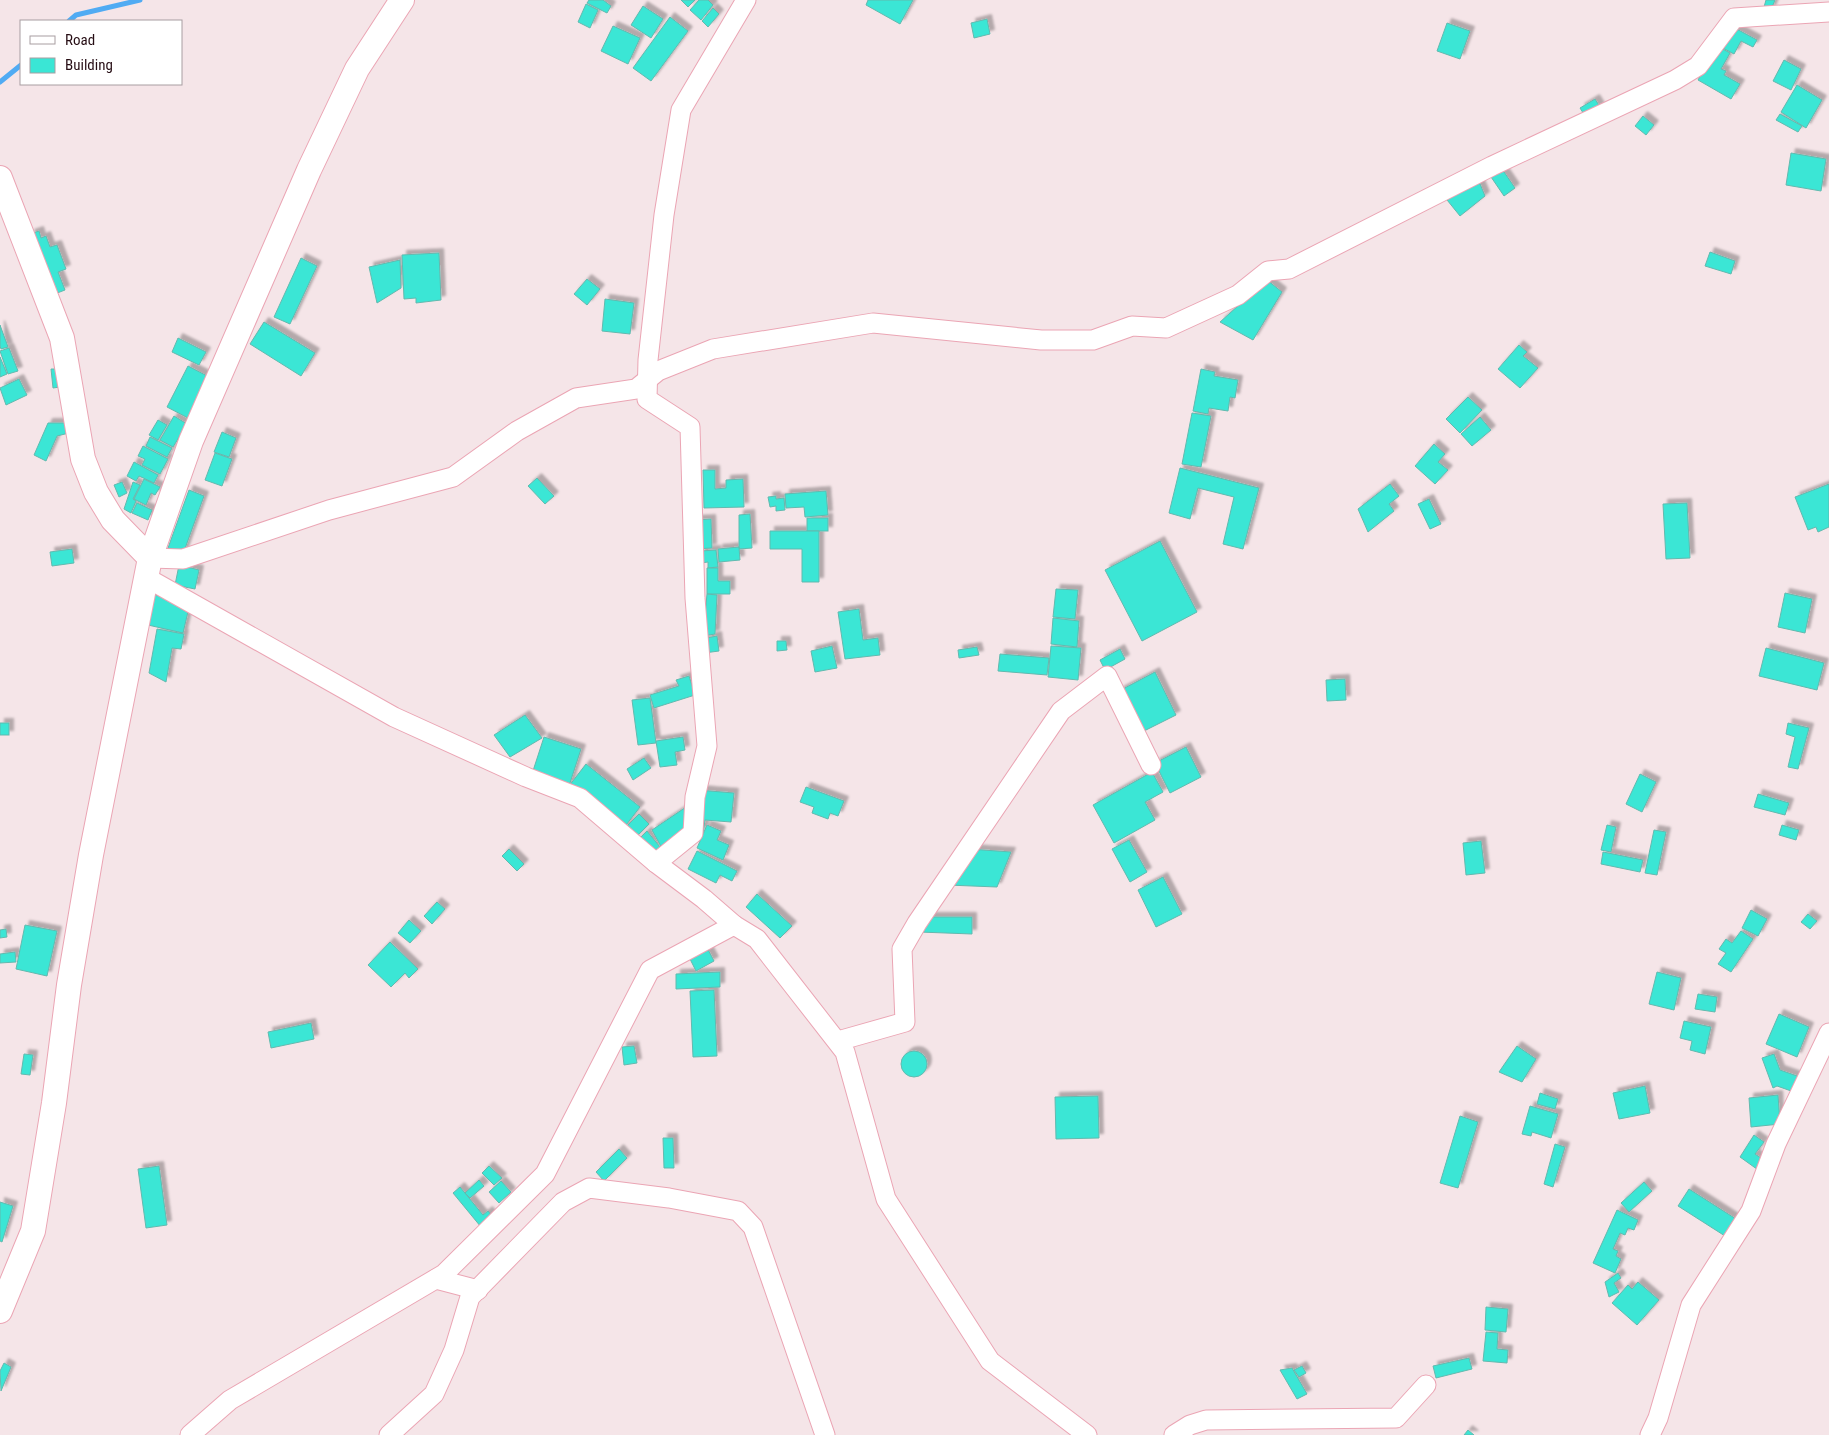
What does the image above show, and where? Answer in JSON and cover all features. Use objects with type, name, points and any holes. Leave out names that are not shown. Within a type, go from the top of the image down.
[{"type":"main road","points":[[0,1311],[33,1231],[89,864],[148,568],[191,441],[308,170],[357,69],[402,0]]},
{"type":"main road","points":[[0,178],[62,338],[83,459],[96,492],[148,568]]},
{"type":"street","points":[[656,864],[693,834],[695,797],[707,746],[695,598],[690,427],[647,398],[648,360],[664,215],[681,110],[746,0]]},
{"type":"street","points":[[148,568],[183,559],[329,510],[453,477],[517,431],[576,398],[636,390],[658,371],[713,349],[873,323],[1041,340],[1093,340],[1132,326],[1166,328],[1238,295],[1268,271],[1289,268],[1492,166],[1675,80],[1698,66],[1734,18],[1829,12]]},
{"type":"street","points":[[148,568],[394,717],[526,777],[580,798],[656,864],[704,899],[734,925],[757,939],[845,1052],[886,1200],[990,1361],[1087,1435]]},
{"type":"street","points":[[838,1041],[905,1022],[902,949],[916,923],[1061,712],[1107,676],[1151,765]]},
{"type":"street","points":[[190,1435],[230,1400],[444,1274],[545,1174],[650,970],[734,925]]},
{"type":"street","points":[[1650,1435],[1658,1418],[1691,1305],[1751,1211],[1776,1144],[1829,1033]]},
{"type":"street","points":[[389,1435],[434,1394],[454,1350],[470,1297],[563,1202],[589,1188],[669,1198],[738,1211],[754,1227],[825,1435]]},
{"type":"street","points":[[436,1279],[478,1290]]},
{"type":"street","points":[[1174,1435],[1190,1425],[1206,1420],[1396,1418],[1426,1384]]},
{"type":"building","points":[[589,0],[603,0],[611,6],[607,13],[587,3]]},
{"type":"building","points":[[681,0],[695,0],[688,7]]},
{"type":"building","points":[[699,0],[708,0],[713,5],[701,20],[690,10]]},
{"type":"building","points":[[868,0],[913,0],[900,24],[866,5]]},
{"type":"building","points":[[1766,0],[1775,0],[1771,10],[1764,7]]},
{"type":"building","points":[[586,4],[598,10],[590,28],[578,22]]},
{"type":"building","points":[[643,6],[663,19],[651,38],[631,25]]},
{"type":"building","points":[[713,8],[719,14],[708,27],[702,21]]},
{"type":"building","points":[[670,17],[688,31],[651,81],[633,68]]},
{"type":"building","points":[[987,19],[990,34],[974,38],[971,23]]},
{"type":"building","points":[[1447,23],[1470,31],[1460,59],[1437,51]]},
{"type":"building","points":[[613,26],[640,38],[628,64],[601,51]]},
{"type":"building","points":[[1731,26],[1757,40],[1753,47],[1741,41],[1734,54],[1721,47]]},
{"type":"building","points":[[1717,46],[1730,53],[1721,69],[1726,71],[1724,75],[1740,84],[1731,99],[1698,80]]},
{"type":"building","points":[[1784,60],[1801,69],[1791,90],[1773,81]]},
{"type":"building","points":[[1797,85],[1822,100],[1806,128],[1781,112]]},
{"type":"building","points":[[1595,99],[1600,107],[1585,116],[1580,108]]},
{"type":"building","points":[[1780,114],[1802,126],[1798,132],[1776,120]]},
{"type":"building","points":[[1643,116],[1654,125],[1646,135],[1635,126]]},
{"type":"building","points":[[1791,153],[1826,159],[1821,191],[1786,185]]},
{"type":"building","points":[[1500,166],[1515,188],[1504,196],[1489,174]]},
{"type":"building","points":[[1478,179],[1485,196],[1460,216],[1443,195]]},
{"type":"building","points":[[39,231],[41,238],[46,236],[50,247],[57,245],[66,269],[58,272],[65,290],[52,295],[30,234]]},
{"type":"building","points":[[1710,252],[1735,261],[1731,274],[1705,266]]},
{"type":"building","points":[[439,253],[441,300],[416,303],[416,298],[404,299],[402,255]]},
{"type":"building","points":[[301,258],[317,266],[290,324],[274,317]]},
{"type":"building","points":[[400,260],[401,288],[377,303],[369,267]]},
{"type":"building","points":[[587,279],[600,289],[587,305],[574,294]]},
{"type":"building","points":[[1267,280],[1282,292],[1253,340],[1220,322]]},
{"type":"building","points":[[605,299],[634,303],[630,334],[602,331]]},
{"type":"building","points":[[264,322],[315,353],[301,376],[250,344]]},
{"type":"building","points":[[0,325],[8,347],[1,349],[0,346]]},
{"type":"building","points":[[178,338],[206,352],[199,365],[172,352]]},
{"type":"building","points":[[1519,345],[1527,352],[1523,356],[1538,368],[1520,388],[1498,369]]},
{"type":"building","points":[[9,348],[18,371],[8,374],[0,351]]},
{"type":"building","points":[[0,357],[7,374],[0,377]]},
{"type":"building","points":[[188,366],[211,378],[190,419],[167,407]]},
{"type":"building","points":[[51,369],[57,369],[60,387],[53,388]]},
{"type":"building","points":[[1201,369],[1215,372],[1214,376],[1238,380],[1235,398],[1230,397],[1228,411],[1209,408],[1208,414],[1193,411]]},
{"type":"building","points":[[19,379],[27,395],[6,405],[0,388]]},
{"type":"building","points":[[1468,397],[1482,410],[1460,433],[1446,419]]},
{"type":"building","points":[[1192,413],[1211,416],[1201,467],[1182,464]]},
{"type":"building","points":[[174,416],[187,424],[173,447],[160,440]]},
{"type":"building","points":[[1480,417],[1491,430],[1472,446],[1461,434]]},
{"type":"building","points":[[158,420],[167,425],[158,440],[149,435]]},
{"type":"building","points":[[48,423],[66,423],[69,433],[57,436],[46,461],[34,455]]},
{"type":"building","points":[[222,432],[236,438],[229,457],[214,452]]},
{"type":"building","points":[[150,437],[172,448],[167,457],[146,446]]},
{"type":"building","points":[[1434,444],[1445,454],[1438,462],[1448,470],[1435,484],[1415,466]]},
{"type":"building","points":[[143,446],[168,459],[160,474],[142,465],[145,459],[138,456]]},
{"type":"building","points":[[215,453],[232,459],[222,486],[205,480]]},
{"type":"building","points":[[134,462],[158,475],[154,483],[139,476],[136,481],[127,476]]},
{"type":"building","points":[[1180,468],[1259,488],[1243,549],[1223,544],[1234,497],[1198,488],[1190,519],[1169,513]]},
{"type":"building","points":[[703,470],[715,470],[715,489],[726,488],[726,480],[743,479],[744,507],[704,508]]},
{"type":"building","points":[[537,478],[554,496],[545,504],[528,486]]},
{"type":"building","points":[[144,479],[160,487],[155,495],[151,493],[146,505],[134,499]]},
{"type":"building","points":[[122,482],[127,493],[119,497],[114,485]]},
{"type":"building","points":[[133,482],[140,485],[133,499],[136,501],[131,513],[124,509]]},
{"type":"building","points":[[1390,484],[1399,496],[1389,504],[1394,511],[1368,532],[1358,509]]},
{"type":"building","points":[[1829,484],[1829,527],[1818,532],[1816,527],[1808,530],[1795,497]]},
{"type":"building","points":[[189,490],[204,496],[183,554],[168,548]]},
{"type":"building","points":[[826,491],[828,515],[805,517],[804,507],[786,508],[785,494]]},
{"type":"building","points":[[776,496],[776,499],[784,498],[785,510],[776,511],[776,506],[770,507],[768,497]]},
{"type":"building","points":[[1429,499],[1441,524],[1430,529],[1418,504]]},
{"type":"building","points":[[137,503],[152,510],[148,520],[132,513]]},
{"type":"building","points":[[1687,503],[1690,558],[1666,559],[1663,504]]},
{"type":"building","points":[[750,514],[752,548],[739,549],[739,515]]},
{"type":"building","points":[[807,518],[828,518],[828,531],[807,531]]},
{"type":"building","points":[[711,519],[712,548],[695,549],[695,520]]},
{"type":"building","points":[[770,531],[819,531],[819,582],[802,582],[802,549],[770,549]]},
{"type":"building","points":[[1160,541],[1197,612],[1142,641],[1105,570]]},
{"type":"building","points":[[739,547],[740,560],[719,562],[718,549]]},
{"type":"building","points":[[72,549],[74,563],[52,566],[50,552]]},
{"type":"building","points":[[716,550],[718,567],[708,568],[708,562],[701,563],[700,551]]},
{"type":"building","points":[[179,565],[199,570],[195,589],[175,585]]},
{"type":"building","points":[[707,568],[718,568],[718,581],[730,581],[730,594],[707,594]]},
{"type":"building","points":[[1056,589],[1078,590],[1075,619],[1053,617]]},
{"type":"building","points":[[1785,593],[1812,599],[1805,633],[1778,627]]},
{"type":"building","points":[[707,594],[717,595],[715,634],[703,636]]},
{"type":"building","points":[[155,595],[190,603],[183,633],[148,625]]},
{"type":"building","points":[[859,609],[863,640],[878,638],[880,655],[845,659],[838,612]]},
{"type":"building","points":[[1053,618],[1079,621],[1077,647],[1051,644]]},
{"type":"building","points":[[157,629],[184,634],[181,649],[172,648],[166,682],[149,673]]},
{"type":"building","points":[[717,636],[719,651],[704,653],[701,639]]},
{"type":"building","points":[[777,641],[786,641],[787,650],[777,651]]},
{"type":"building","points":[[832,646],[837,668],[815,672],[811,651]]},
{"type":"building","points":[[1051,646],[1081,648],[1078,680],[1048,677]]},
{"type":"building","points":[[977,647],[979,655],[959,658],[958,650]]},
{"type":"building","points":[[1766,648],[1824,663],[1817,690],[1759,676]]},
{"type":"building","points":[[1120,649],[1125,659],[1105,670],[1100,660]]},
{"type":"building","points":[[1000,654],[1049,658],[1047,675],[998,671]]},
{"type":"building","points":[[1155,672],[1176,715],[1140,733],[1119,691]]},
{"type":"building","points":[[689,676],[695,695],[654,708],[650,695],[679,686],[676,680]]},
{"type":"building","points":[[1345,679],[1346,700],[1327,701],[1326,680]]},
{"type":"building","points":[[650,698],[656,743],[638,745],[632,700]]},
{"type":"building","points":[[525,715],[542,738],[510,757],[494,735]]},
{"type":"building","points":[[0,723],[9,723],[9,735],[0,735]]},
{"type":"building","points":[[1788,723],[1809,728],[1798,769],[1788,767],[1795,737],[1786,734]]},
{"type":"building","points":[[544,737],[581,749],[568,789],[531,777]]},
{"type":"building","points":[[683,737],[685,750],[675,752],[677,765],[660,767],[656,741]]},
{"type":"building","points":[[1186,747],[1201,777],[1170,793],[1155,763]]},
{"type":"building","points":[[644,758],[651,768],[633,780],[627,769]]},
{"type":"building","points":[[586,764],[640,807],[623,829],[569,786]]},
{"type":"building","points":[[1152,772],[1163,792],[1145,802],[1155,820],[1114,843],[1093,805]]},
{"type":"building","points":[[1640,774],[1656,782],[1642,812],[1626,804]]},
{"type":"building","points":[[806,787],[844,801],[838,816],[830,813],[828,819],[812,813],[814,807],[800,802]]},
{"type":"building","points":[[698,790],[734,793],[731,822],[705,820],[703,834],[695,833]]},
{"type":"building","points":[[1758,794],[1789,803],[1785,815],[1754,807]]},
{"type":"building","points":[[692,803],[692,831],[663,850],[652,830]]},
{"type":"building","points":[[639,814],[649,824],[633,840],[623,830]]},
{"type":"building","points":[[707,825],[721,831],[717,840],[729,845],[723,860],[697,848]]},
{"type":"building","points":[[1607,825],[1616,827],[1611,852],[1601,850]]},
{"type":"building","points":[[1782,825],[1799,830],[1796,840],[1779,835]]},
{"type":"building","points":[[1654,830],[1666,832],[1657,875],[1645,873]]},
{"type":"building","points":[[647,831],[660,847],[650,856],[637,841]]},
{"type":"building","points":[[1129,840],[1147,872],[1130,882],[1112,849]]},
{"type":"building","points":[[1481,841],[1485,873],[1466,875],[1463,843]]},
{"type":"building","points":[[509,849],[524,864],[517,871],[502,856]]},
{"type":"building","points":[[969,849],[1011,852],[997,887],[947,885]]},
{"type":"building","points":[[697,851],[737,871],[732,881],[720,875],[716,883],[688,869]]},
{"type":"building","points":[[1603,852],[1643,860],[1640,872],[1601,864]]},
{"type":"building","points":[[1163,877],[1182,914],[1156,927],[1138,890]]},
{"type":"building","points":[[757,894],[792,926],[780,938],[746,907]]},
{"type":"building","points":[[437,902],[445,909],[432,924],[424,916]]},
{"type":"building","points":[[1751,910],[1767,919],[1758,936],[1742,928]]},
{"type":"building","points":[[1808,914],[1817,921],[1810,929],[1801,922]]},
{"type":"building","points":[[929,917],[972,917],[972,934],[919,932]]},
{"type":"building","points":[[409,920],[421,931],[410,943],[398,933]]},
{"type":"building","points":[[25,925],[57,931],[47,976],[16,969]]},
{"type":"building","points":[[6,929],[7,937],[0,938],[0,930]]},
{"type":"building","points":[[1741,931],[1753,939],[1731,972],[1718,964],[1726,953],[1719,949],[1726,939],[1732,943]]},
{"type":"building","points":[[390,942],[418,969],[409,978],[405,973],[391,987],[368,965]]},
{"type":"building","points":[[704,942],[714,961],[696,971],[686,951]]},
{"type":"building","points":[[15,952],[16,962],[0,963],[0,954]]},
{"type":"building","points":[[720,972],[720,987],[676,989],[676,974]]},
{"type":"building","points":[[1657,972],[1681,978],[1674,1010],[1649,1004]]},
{"type":"building","points":[[714,990],[717,1056],[693,1057],[690,991]]},
{"type":"building","points":[[1698,994],[1717,997],[1715,1012],[1695,1009]]},
{"type":"building","points":[[1779,1014],[1809,1027],[1797,1057],[1766,1044]]},
{"type":"building","points":[[1684,1021],[1711,1027],[1705,1054],[1690,1050],[1692,1041],[1680,1038]]},
{"type":"building","points":[[311,1023],[314,1039],[271,1048],[268,1032]]},
{"type":"building","points":[[634,1046],[637,1063],[624,1065],[622,1047]]},
{"type":"building","points":[[1517,1046],[1536,1059],[1522,1082],[1499,1072]]},
{"type":"building","points":[[914,1051],[923,1055],[927,1064],[923,1073],[914,1077],[905,1073],[901,1064],[905,1055]]},
{"type":"building","points":[[24,1054],[33,1055],[30,1075],[21,1074]]},
{"type":"building","points":[[1774,1054],[1780,1070],[1800,1077],[1794,1092],[1777,1086],[1773,1088],[1762,1058]]},
{"type":"building","points":[[1645,1086],[1650,1113],[1619,1119],[1613,1093]]},
{"type":"building","points":[[1540,1093],[1558,1099],[1555,1109],[1537,1104]]},
{"type":"building","points":[[1778,1095],[1780,1124],[1751,1127],[1749,1098]]},
{"type":"building","points":[[1098,1096],[1099,1138],[1056,1139],[1055,1097]]},
{"type":"building","points":[[1530,1106],[1558,1114],[1551,1138],[1532,1132],[1531,1136],[1522,1134]]},
{"type":"building","points":[[1460,1116],[1478,1122],[1458,1188],[1440,1183]]},
{"type":"building","points":[[1754,1135],[1764,1142],[1755,1154],[1768,1163],[1761,1172],[1740,1157]]},
{"type":"building","points":[[663,1138],[673,1138],[674,1168],[664,1168]]},
{"type":"building","points":[[1555,1144],[1565,1147],[1553,1187],[1544,1184]]},
{"type":"building","points":[[619,1149],[627,1158],[604,1181],[596,1172]]},
{"type":"building","points":[[159,1166],[167,1225],[146,1228],[138,1169]]},
{"type":"building","points":[[489,1166],[502,1178],[494,1185],[482,1173]]},
{"type":"building","points":[[479,1180],[484,1186],[470,1198],[465,1193]]},
{"type":"building","points":[[501,1181],[511,1192],[499,1203],[489,1192]]},
{"type":"building","points":[[1644,1182],[1652,1191],[1629,1212],[1621,1203]]},
{"type":"building","points":[[460,1187],[483,1215],[488,1211],[493,1217],[481,1227],[453,1193]]},
{"type":"building","points":[[1689,1189],[1736,1219],[1725,1236],[1678,1206]]},
{"type":"building","points":[[0,1202],[13,1206],[2,1242],[0,1241]]},
{"type":"building","points":[[1617,1210],[1638,1220],[1634,1230],[1628,1228],[1625,1235],[1620,1233],[1613,1249],[1618,1251],[1616,1256],[1621,1259],[1615,1273],[1593,1263]]},
{"type":"building","points":[[1618,1273],[1621,1278],[1614,1283],[1619,1292],[1609,1297],[1605,1282]]},
{"type":"building","points":[[1638,1282],[1659,1300],[1637,1325],[1612,1303],[1628,1285],[1632,1289]]},
{"type":"building","points":[[1486,1307],[1508,1309],[1506,1332],[1485,1330]]},
{"type":"building","points":[[1486,1332],[1498,1333],[1497,1349],[1508,1350],[1507,1363],[1483,1361]]},
{"type":"building","points":[[1469,1358],[1472,1369],[1436,1378],[1433,1366]]},
{"type":"building","points":[[4,1363],[11,1367],[1,1391],[0,1371]]},
{"type":"building","points":[[1302,1366],[1306,1373],[1299,1377],[1294,1370]]},
{"type":"building","points":[[1292,1368],[1307,1394],[1297,1399],[1280,1370]]},
{"type":"building","points":[[1468,1430],[1474,1435],[1464,1435]]},
{"type":"waterway","points":[[70,20],[76,15],[140,0]]},
{"type":"waterway","points":[[0,82],[20,66]]}]
